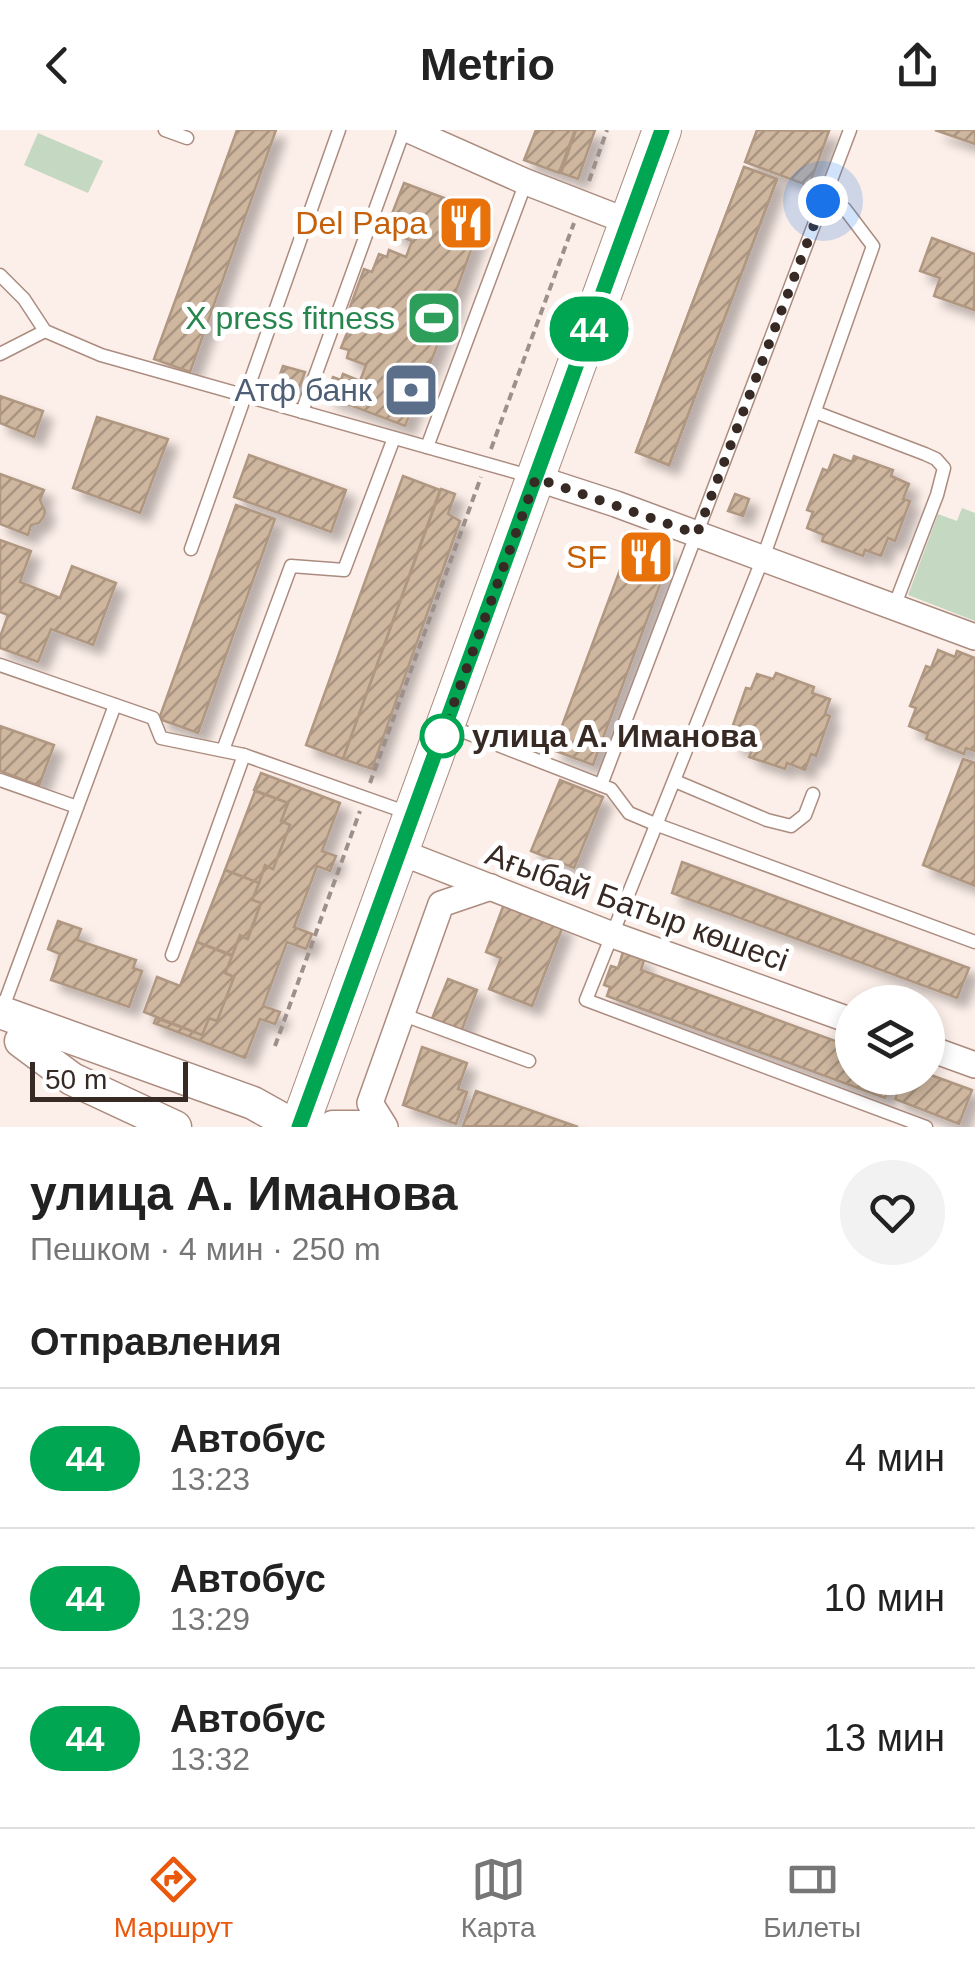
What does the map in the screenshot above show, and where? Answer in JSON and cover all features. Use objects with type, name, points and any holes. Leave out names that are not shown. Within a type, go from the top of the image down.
[{"type":"main road","points":[[0,1013],[252,1103],[297,1127],[662,130]]},
{"type":"main road","points":[[10,1037],[72,1079],[175,1127]]},
{"type":"main road","points":[[10,1037],[246,1122],[287,1127]]},
{"type":"main road","points":[[333,1127],[367,1127]]},
{"type":"street","points":[[406,130],[629,222]]},
{"type":"street","points":[[536,478],[975,637]]},
{"type":"street","name":"Ағыбай Батыр көшесі","points":[[406,835],[491,887],[835,1015]]},
{"type":"street","points":[[384,1127],[370,1103],[441,904],[491,887]]},
{"type":"street","points":[[945,1053],[974,1061]]},
{"type":"lane","points":[[165,130],[186,139]]},
{"type":"lane","points":[[191,549],[339,130]]},
{"type":"lane","points":[[302,412],[406,130]]},
{"type":"lane","points":[[601,785],[850,130]]},
{"type":"lane","points":[[428,447],[526,182]]},
{"type":"lane","points":[[823,201],[845,209],[873,246],[763,558],[586,1000],[926,1127]]},
{"type":"lane","points":[[0,275],[24,299],[46,331],[115,360],[536,478]]},
{"type":"lane","points":[[0,354],[46,331]]},
{"type":"lane","points":[[815,412],[925,454],[944,468],[894,607]]},
{"type":"lane","points":[[223,750],[291,566],[344,570],[394,438]]},
{"type":"lane","points":[[0,665],[153,718],[161,738],[244,755],[365,797],[406,835]]},
{"type":"lane","points":[[0,1013],[115,705]]},
{"type":"lane","points":[[446,725],[611,788],[629,813],[655,824],[975,942]]},
{"type":"lane","points":[[172,955],[244,755]]},
{"type":"lane","points":[[0,780],[76,806]]},
{"type":"lane","points":[[675,781],[767,820],[791,826],[806,815],[813,794]]},
{"type":"lane","points":[[401,1014],[528,1062]]},
{"type":"path","points":[[275,1046],[607,130]]},
{"type":"green space","points":[[38,133],[103,161],[88,193],[24,165]]},
{"type":"green space","points":[[962,508],[975,513],[975,621],[908,595],[938,514],[957,521]]},
{"type":"building","points":[[237,130],[276,130],[190,372],[154,359]]},
{"type":"building","points":[[536,130],[575,130],[559,173],[524,160]]},
{"type":"building","points":[[576,130],[595,130],[578,179],[561,173]]},
{"type":"building","points":[[757,130],[829,131],[809,186],[745,162]]},
{"type":"building","points":[[935,130],[975,130],[975,144]]},
{"type":"building","points":[[744,167],[777,179],[669,465],[636,452]]},
{"type":"building","points":[[744,167],[777,179],[669,465],[636,452]]},
{"type":"building","points":[[404,183],[479,211],[471,232],[477,234],[454,304],[405,426],[326,396],[333,377],[341,380],[343,374],[360,381],[366,365],[347,358],[349,350],[341,348],[349,328],[343,326],[364,269],[372,272],[379,254],[387,257],[389,250],[406,257],[412,241],[394,234],[396,227],[388,224]]},
{"type":"building","points":[[932,238],[975,254],[974,310],[934,296],[940,278],[920,271]]},
{"type":"building","points":[[283,366],[305,372],[296,396],[275,389]]},
{"type":"building","points":[[0,396],[43,411],[34,437],[0,423]]},
{"type":"building","points":[[97,417],[168,439],[140,513],[73,488]]},
{"type":"building","points":[[249,455],[346,490],[331,532],[234,497]]},
{"type":"building","points":[[834,455],[852,462],[854,456],[893,470],[891,476],[909,484],[903,499],[910,501],[895,541],[888,538],[881,556],[865,550],[863,556],[822,541],[824,535],[807,528],[813,512],[807,510],[823,469],[828,471]]},
{"type":"building","points":[[0,474],[44,490],[40,500],[44,516],[31,525],[28,535],[0,524]]},
{"type":"building","points":[[403,476],[440,490],[343,759],[306,745]]},
{"type":"building","points":[[441,489],[455,494],[448,514],[460,521],[372,769],[343,759]]},
{"type":"building","points":[[735,494],[749,499],[743,516],[728,511]]},
{"type":"building","points":[[236,505],[275,519],[198,733],[159,719]]},
{"type":"building","points":[[0,540],[31,551],[20,582],[60,598],[72,566],[116,583],[93,645],[51,629],[38,662],[0,648],[8,615],[0,612]]},
{"type":"building","points":[[631,540],[671,555],[593,765],[553,750]]},
{"type":"building","points":[[938,650],[955,657],[957,651],[975,658],[975,751],[966,748],[964,754],[926,739],[928,734],[909,726],[916,708],[910,706],[926,666],[931,668]]},
{"type":"building","points":[[776,673],[814,687],[812,693],[830,699],[825,714],[830,716],[816,756],[811,754],[805,770],[787,763],[785,769],[749,757],[752,750],[732,744],[738,727],[733,725],[746,688],[751,689],[757,674],[773,679]]},
{"type":"building","points":[[0,726],[54,745],[39,786],[0,771]]},
{"type":"building","points":[[963,759],[975,763],[975,886],[923,865]]},
{"type":"building","points":[[261,773],[340,803],[322,851],[336,856],[330,871],[317,866],[294,927],[312,934],[306,949],[287,942],[263,1006],[280,1012],[275,1024],[260,1019],[245,1058],[154,1023],[156,1018],[202,1035],[209,1018],[217,1021],[234,977],[225,973],[240,936],[248,939],[261,903],[252,900],[265,866],[273,869],[290,825],[281,821],[288,803],[254,790]]},
{"type":"building","points":[[560,780],[603,797],[574,868],[531,851]]},
{"type":"building","points":[[255,791],[288,803],[281,821],[290,825],[273,869],[265,865],[259,883],[225,870]]},
{"type":"building","points":[[682,862],[969,968],[957,998],[945,994],[945,985],[922,985],[672,893]]},
{"type":"building","points":[[225,870],[259,883],[252,900],[261,903],[247,939],[240,935],[232,955],[197,942]]},
{"type":"building","points":[[504,904],[563,926],[532,1006],[489,989],[501,958],[486,952]]},
{"type":"building","points":[[58,921],[81,929],[77,940],[136,960],[133,968],[142,971],[129,1007],[51,980],[60,954],[48,949]]},
{"type":"building","points":[[197,942],[232,956],[225,973],[234,977],[217,1021],[209,1018],[202,1035],[144,1012],[157,977],[180,986]]},
{"type":"building","points":[[623,952],[644,960],[641,970],[835,1041],[835,1080],[607,996],[610,987],[604,985],[611,966],[618,968]]},
{"type":"building","points":[[448,979],[477,990],[461,1032],[431,1021]]},
{"type":"building","points":[[422,1047],[467,1063],[458,1089],[467,1092],[456,1124],[403,1105]]},
{"type":"building","points":[[945,1080],[972,1090],[959,1124],[895,1099],[897,1095],[945,1095]]},
{"type":"building","points":[[476,1091],[578,1127],[463,1126]]},
{"type":"bus line","name":"44","points":[[299,1127],[662,130]]},
{"type":"place","name":"Del Papa","points":[[466,223]]},
{"type":"place","name":"X press fitness","points":[[434,318]]},
{"type":"place","name":"Атф банк","points":[[411,390]]},
{"type":"place","name":"SF","points":[[646,557]]},
{"type":"place","name":"улица А. Иманова","points":[[442,736]]},
{"type":"route","points":[[442,736],[536,478],[697,534],[823,201]]}]
